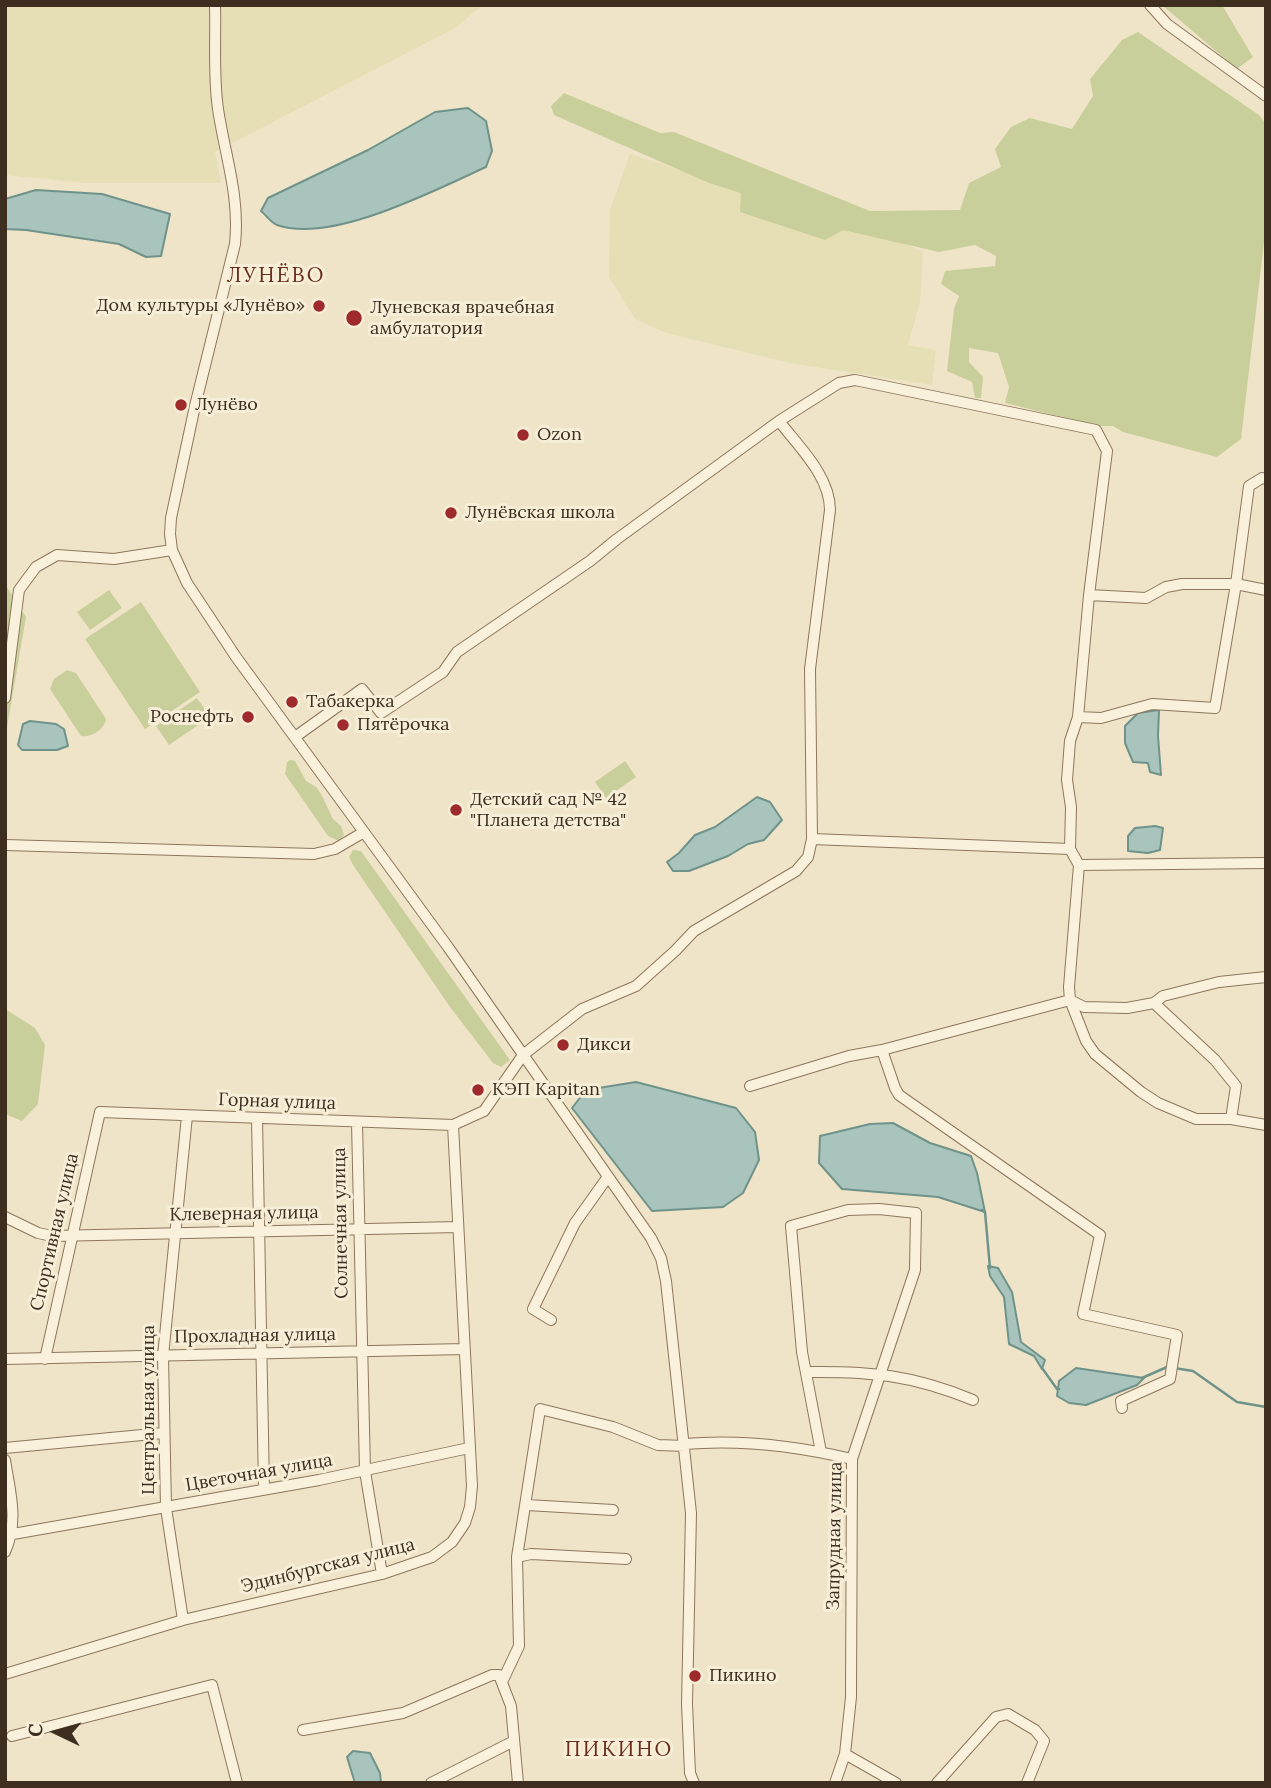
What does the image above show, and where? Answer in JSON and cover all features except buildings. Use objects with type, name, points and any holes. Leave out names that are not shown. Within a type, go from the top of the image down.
[{"type":"street","points":[[215,5],[216,93],[237,202],[237,221],[235,244],[195,405],[171,518],[172,551],[187,583],[236,656],[448,947],[651,1238],[661,1258],[666,1281],[691,1513],[688,1718],[690,1773],[694,1783]]},
{"type":"street","points":[[1150,5],[1167,24],[1266,96]]},
{"type":"street","points":[[295,737],[362,690],[381,713],[391,707],[443,672],[457,652],[590,561],[779,421],[839,383],[855,380],[1096,430],[1107,451],[1089,595],[1078,717],[1070,741],[1067,780],[1071,807],[1070,849],[1079,865],[1070,1000],[1095,1054],[1132,1086],[1158,1102],[1196,1119],[1231,1119],[1266,1125]]},
{"type":"street","points":[[453,1125],[484,1111],[523,1055],[582,1009],[636,986],[676,951],[694,931],[796,871],[808,857],[812,839],[810,669],[830,496],[822,479],[779,421]]},
{"type":"street","points":[[1078,717],[1101,718],[1152,704],[1215,708],[1249,486],[1262,478],[1266,479]]},
{"type":"street","points":[[5,698],[19,590],[36,567],[57,555],[114,559],[172,551]]},
{"type":"street","points":[[1089,595],[1146,598],[1166,587],[1236,584],[1266,590]]},
{"type":"street","points":[[5,845],[314,854],[335,849],[364,832]]},
{"type":"street","points":[[812,839],[1070,849]]},
{"type":"street","points":[[1079,865],[1266,863]]},
{"type":"street","points":[[750,1086],[849,1056],[882,1050],[1070,1000],[1084,1007],[1127,1008],[1154,1003],[1163,996],[1219,982],[1266,976]]},
{"type":"street","points":[[1154,1003],[1215,1060],[1236,1086],[1231,1119]]},
{"type":"street","points":[[882,1050],[899,1095],[1100,1235],[1083,1314],[1177,1335],[1170,1379],[1121,1401],[1122,1408]]},
{"type":"street","name":"Горная улица","points":[[100,1112],[453,1125]]},
{"type":"street","name":"Спортивная улица","points":[[45,1359],[100,1112]]},
{"type":"street","name":"Центральная улица","points":[[183,1620],[166,1508],[163,1356],[187,1116]]},
{"type":"street","points":[[257,1118],[264,1488]]},
{"type":"street","name":"Солнечная улица","points":[[357,1123],[365,1471],[382,1574]]},
{"type":"street","name":"Эдинбургская улица","points":[[5,1674],[183,1620],[382,1574],[432,1557],[452,1542],[465,1523],[472,1486],[453,1125]]},
{"type":"street","points":[[551,1320],[533,1309],[575,1223],[607,1178]]},
{"type":"street","name":"Запрудная улица","points":[[806,1372],[791,1226],[848,1210],[879,1209],[916,1213],[915,1270],[852,1459],[851,1697],[845,1754],[835,1783]]},
{"type":"street","name":"Клеверная улица","points":[[5,1217],[38,1233],[52,1236],[458,1227]]},
{"type":"street","name":"Прохладная улица","points":[[5,1359],[464,1349]]},
{"type":"street","points":[[821,1452],[806,1372],[882,1373],[923,1381],[973,1400]]},
{"type":"street","points":[[502,1682],[519,1646],[517,1557],[540,1409],[613,1427],[658,1445],[723,1440],[821,1452],[852,1459]]},
{"type":"street","points":[[5,1448],[163,1433]]},
{"type":"street","name":"Цветочная улица","points":[[13,1534],[365,1471],[469,1448]]},
{"type":"street","points":[[5,1460],[13,1509],[13,1534],[5,1552]]},
{"type":"street","points":[[527,1505],[613,1510]]},
{"type":"street","points":[[517,1557],[531,1553],[626,1559]]},
{"type":"street","points":[[303,1730],[403,1713],[492,1675],[499,1675],[511,1706],[518,1783]]},
{"type":"street","points":[[12,1736],[212,1685],[237,1783]]},
{"type":"street","points":[[937,1783],[996,1717],[1008,1714],[1035,1730],[1044,1741],[1027,1783]]},
{"type":"street","points":[[431,1783],[514,1741]]},
{"type":"street","points":[[845,1754],[895,1783]]},
{"type":"shaded area","points":[[5,5],[483,5],[455,28],[215,152],[221,183],[85,183],[5,175]]},
{"type":"shaded area","points":[[630,154],[904,243],[923,252],[920,302],[908,345],[936,350],[932,385],[790,363],[666,333],[635,319],[609,277],[610,210]]},
{"type":"green space","points":[[1162,5],[1222,5],[1253,57],[1237,69]]},
{"type":"green space","points":[[1138,32],[1259,115],[1266,124],[1266,225],[1241,439],[1217,457],[1123,432],[1113,426],[1098,426],[1005,403],[1009,387],[998,353],[969,348],[969,362],[983,377],[981,398],[975,398],[972,382],[947,371],[954,309],[959,296],[941,284],[945,271],[995,266],[996,256],[975,245],[939,252],[843,230],[825,240],[740,212],[741,193],[709,183],[554,115],[551,106],[564,93],[660,133],[674,132],[870,211],[960,210],[969,183],[1001,167],[995,149],[1011,127],[1030,118],[1072,129],[1093,96],[1090,79],[1122,40]]},
{"type":"green space","points":[[5,584],[26,617],[5,739]]},
{"type":"green space","points":[[109,590],[122,608],[90,630],[77,612]]},
{"type":"green space","points":[[141,602],[200,692],[145,729],[85,639]]},
{"type":"green space","points":[[67,670],[76,673],[106,719],[103,726],[93,734],[81,736],[50,689],[54,679]]},
{"type":"green space","points":[[197,698],[210,717],[169,745],[156,726]]},
{"type":"green space","points":[[295,761],[306,781],[316,787],[333,819],[341,826],[344,835],[339,841],[328,836],[285,774],[287,762]]},
{"type":"green space","points":[[625,761],[636,777],[606,798],[595,782]]},
{"type":"green space","points":[[353,850],[361,851],[510,1060],[501,1067],[493,1063],[450,1007],[353,865],[349,857]]},
{"type":"green space","points":[[5,1009],[35,1028],[45,1045],[38,1104],[22,1121],[5,1114]]},
{"type":"water","points":[[468,108],[486,121],[492,151],[486,167],[383,212],[326,227],[300,229],[277,225],[261,211],[268,198],[368,150],[435,112]]},
{"type":"water","points":[[36,190],[102,194],[170,214],[161,256],[146,257],[119,244],[5,229],[5,199]]},
{"type":"water","points":[[1159,710],[1161,775],[1150,772],[1148,763],[1133,762],[1125,743],[1125,726],[1138,713]]},
{"type":"water","points":[[30,721],[56,724],[64,729],[68,746],[57,750],[22,750],[18,745],[23,724]]},
{"type":"water","points":[[757,797],[770,802],[782,820],[764,840],[748,844],[728,856],[689,871],[673,871],[667,862],[695,835],[715,827]]},
{"type":"water","points":[[1135,828],[1163,828],[1160,850],[1148,853],[1128,851],[1128,836]]},
{"type":"water","points":[[636,1082],[736,1108],[755,1132],[759,1160],[743,1193],[723,1207],[652,1211],[572,1108],[586,1090]]},
{"type":"water","points":[[893,1123],[930,1143],[971,1156],[985,1212],[938,1197],[842,1189],[819,1163],[820,1136],[870,1124]]},
{"type":"water","points":[[988,1266],[998,1268],[1012,1292],[1021,1342],[1045,1360],[1042,1369],[1034,1356],[1009,1344],[1004,1297],[990,1276]]},
{"type":"water","points":[[1076,1368],[1144,1378],[1137,1385],[1086,1405],[1069,1403],[1057,1396],[1059,1381]]},
{"type":"water","points":[[353,1751],[370,1753],[380,1773],[381,1783],[355,1783],[347,1757]]},
{"type":"waterway","points":[[982,1210],[985,1212],[990,1268]]},
{"type":"waterway","points":[[1142,1378],[1167,1367]]},
{"type":"waterway","points":[[1042,1368],[1059,1389]]},
{"type":"waterway","points":[[1174,1368],[1193,1371],[1237,1402],[1266,1407]]},
{"type":"place","name":"Дом культуры «Лунёво»","points":[[319,306]]},
{"type":"place","name":"Луневская врачебная амбулатория","points":[[354,318]]},
{"type":"place","name":"Лунёво","points":[[181,405]]},
{"type":"place","name":"Ozon","points":[[523,435]]},
{"type":"place","name":"Лунёвская школа","points":[[451,513]]},
{"type":"place","name":"Табакерка","points":[[292,702]]},
{"type":"place","name":"Роснефть","points":[[248,717]]},
{"type":"place","name":"Пятёрочка","points":[[343,725]]},
{"type":"place","name":"Детский сад № 42 \"Планета детства\"","points":[[456,810]]},
{"type":"place","name":"Дикси","points":[[563,1045]]},
{"type":"place","name":"КЭП Kapitan","points":[[478,1090]]},
{"type":"place","name":"Пикино","points":[[695,1676]]},
{"type":"district","name":"ЛУНЁВО","points":[[276,276]]},
{"type":"district","name":"ПИКИНО","points":[[619,1750]]}]
